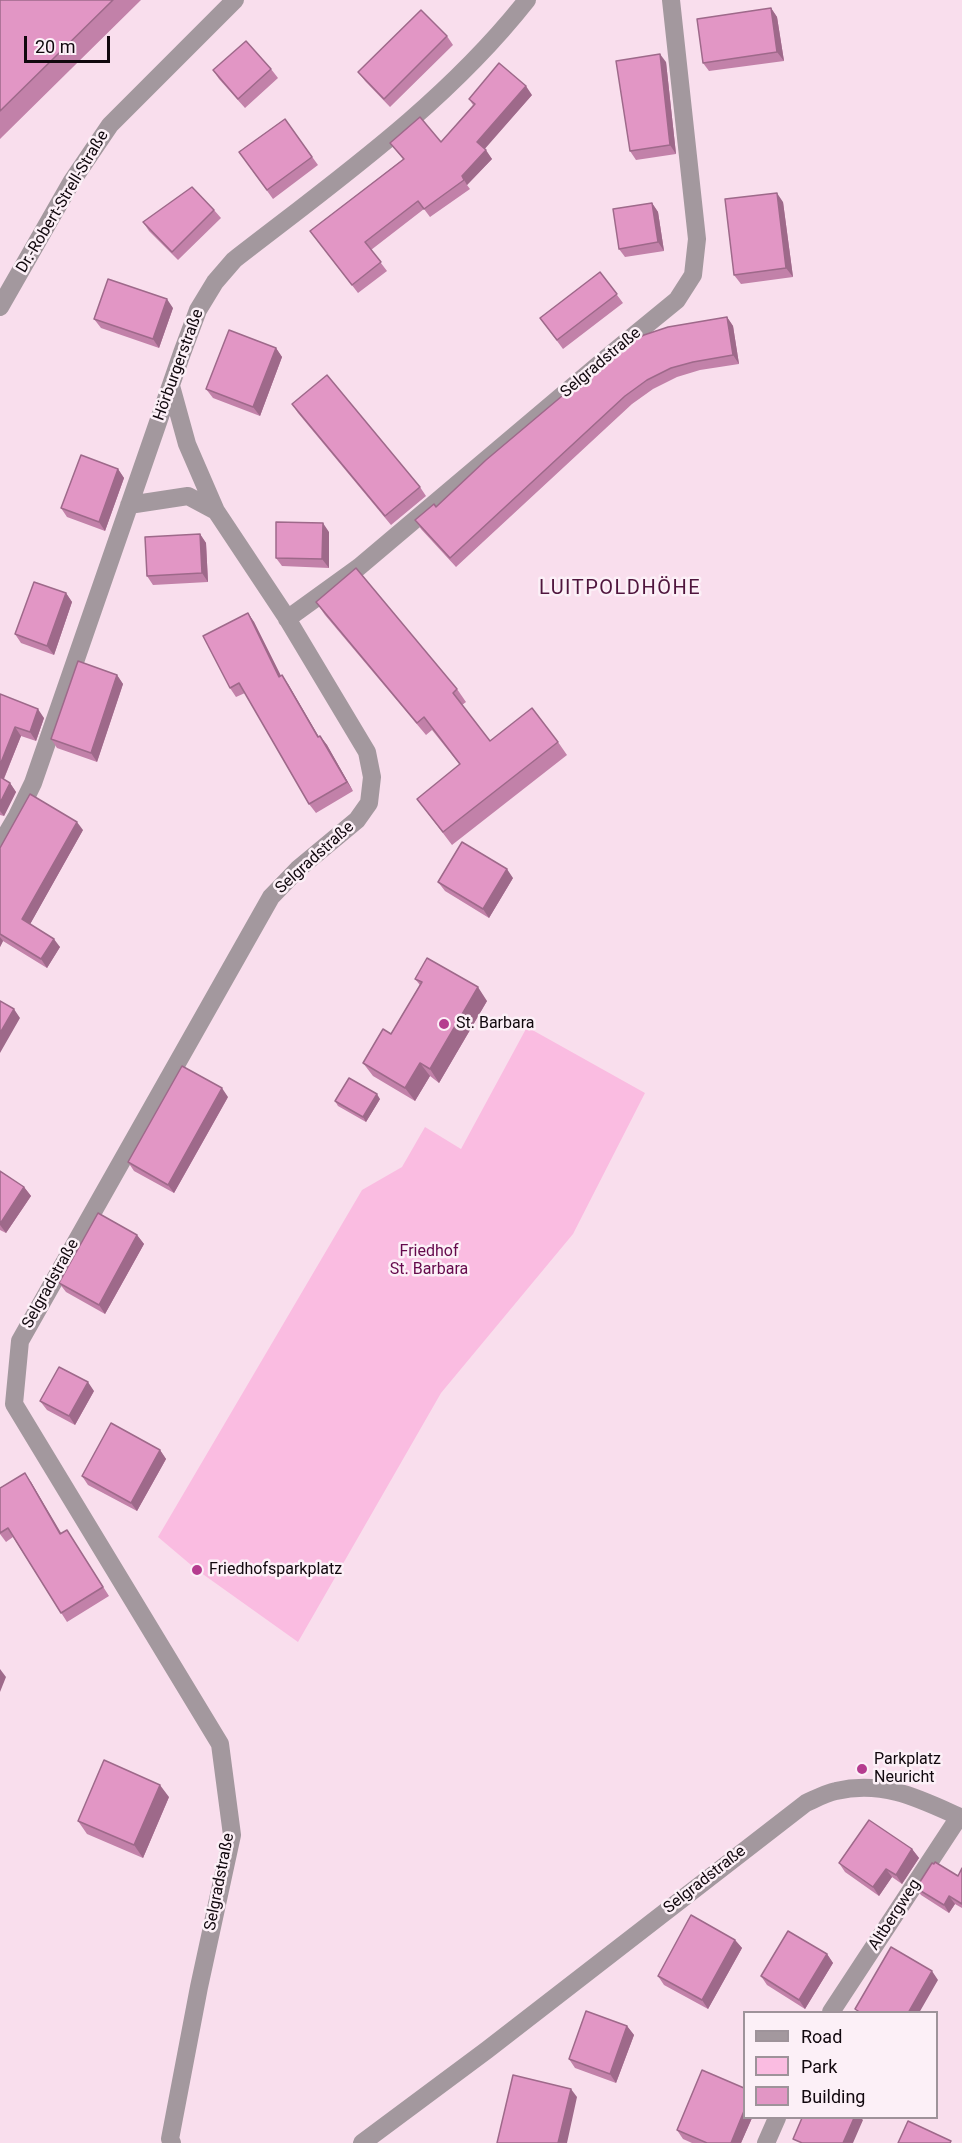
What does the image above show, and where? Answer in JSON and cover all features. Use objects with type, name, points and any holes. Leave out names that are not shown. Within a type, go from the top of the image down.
[{"type":"street","name":"Dr.-Robert-Strell-Straße","points":[[0,307],[72,181],[110,125],[235,0]]},
{"type":"street","name":"Hörburgerstraße","points":[[0,845],[33,783],[198,310],[215,282],[234,260],[428,105],[496,38],[526,0]]},
{"type":"street","name":"Selgradstraße","points":[[287,619],[359,567],[677,300],[693,275],[697,239],[671,0]]},
{"type":"street","name":"Selgradstraße","points":[[171,386],[187,444],[216,511],[287,619],[368,752],[372,777],[369,803],[357,820],[297,869],[271,897],[20,1341],[14,1404],[220,1744],[232,1835],[199,1987],[170,2139],[172,2143]]},
{"type":"street","name":"Selgradstraße","points":[[129,506],[188,496],[216,511]]},
{"type":"street","name":"Selgradstraße","points":[[362,2143],[487,2050],[806,1803],[835,1791],[871,1786],[912,1795],[960,1817]]},
{"type":"street","name":"Altbergweg","points":[[832,2011],[960,1817]]},
{"type":"street","points":[[766,2143],[777,2119]]},
{"type":"green space","name":"Friedhof St. Barbara","points":[[527,1027],[645,1093],[573,1234],[441,1393],[298,1642],[197,1570],[158,1537],[362,1190],[402,1167],[425,1127],[461,1149]]},
{"type":"building","points":[[0,0],[113,0],[0,111]]},
{"type":"building","points":[[771,8],[777,52],[703,63],[697,19]]},
{"type":"building","points":[[421,10],[447,36],[384,99],[358,72]]},
{"type":"building","points":[[246,41],[271,69],[238,99],[213,70]]},
{"type":"building","points":[[660,54],[670,145],[630,151],[616,61]]},
{"type":"building","points":[[499,63],[526,86],[477,142],[486,150],[462,176],[464,180],[424,209],[418,201],[365,242],[381,262],[352,285],[310,231],[404,159],[390,143],[420,117],[441,142],[475,104],[469,99]]},
{"type":"building","points":[[285,119],[312,157],[267,190],[239,152]]},
{"type":"building","points":[[192,187],[214,210],[172,252],[143,222]]},
{"type":"building","points":[[777,193],[786,268],[734,275],[725,199]]},
{"type":"building","points":[[652,203],[658,242],[619,249],[613,209]]},
{"type":"building","points":[[600,272],[617,294],[557,340],[540,318]]},
{"type":"building","points":[[108,279],[167,299],[153,339],[94,319]]},
{"type":"building","points":[[727,317],[733,355],[671,368],[647,380],[625,396],[450,558],[415,520],[434,504],[436,507],[486,460],[619,348],[644,335],[668,327]]},
{"type":"building","points":[[229,330],[276,348],[253,407],[206,389]]},
{"type":"building","points":[[327,375],[420,487],[385,516],[292,404]]},
{"type":"building","points":[[81,455],[118,469],[99,522],[61,508]]},
{"type":"building","points":[[276,522],[323,523],[322,559],[276,558]]},
{"type":"building","points":[[200,534],[202,573],[147,576],[145,537]]},
{"type":"building","points":[[356,568],[457,689],[453,693],[490,741],[532,708],[558,742],[443,832],[417,799],[460,764],[424,717],[417,723],[316,602]]},
{"type":"building","points":[[34,582],[66,593],[47,646],[15,634]]},
{"type":"building","points":[[248,613],[279,677],[282,675],[347,782],[309,804],[239,683],[230,688],[203,636]]},
{"type":"building","points":[[78,661],[117,675],[91,753],[51,739]]},
{"type":"building","points":[[0,694],[38,709],[30,732],[15,727],[0,765]]},
{"type":"building","points":[[0,777],[10,783],[0,803]]},
{"type":"building","points":[[30,794],[77,822],[22,919],[54,939],[41,959],[0,934],[0,848]]},
{"type":"building","points":[[462,842],[507,869],[483,909],[438,882]]},
{"type":"building","points":[[427,958],[478,987],[430,1069],[420,1063],[405,1088],[363,1063],[383,1029],[391,1034],[422,982],[415,979]]},
{"type":"building","points":[[0,1001],[14,1009],[0,1033]]},
{"type":"building","points":[[182,1066],[222,1088],[168,1185],[128,1162]]},
{"type":"building","points":[[349,1078],[377,1094],[363,1117],[335,1101]]},
{"type":"building","points":[[0,1171],[24,1187],[0,1224]]},
{"type":"building","points":[[98,1213],[137,1235],[99,1305],[59,1283]]},
{"type":"building","points":[[59,1367],[88,1382],[69,1416],[40,1401]]},
{"type":"building","points":[[111,1423],[160,1450],[131,1503],[82,1476]]},
{"type":"building","points":[[25,1473],[60,1534],[67,1530],[103,1587],[61,1613],[8,1528],[0,1533],[0,1488]]},
{"type":"building","points":[[104,1760],[160,1785],[134,1845],[78,1821]]},
{"type":"building","points":[[869,1820],[912,1849],[896,1875],[886,1869],[873,1887],[839,1863]]},
{"type":"building","points":[[935,1862],[958,1876],[962,1868],[962,1904],[949,1896],[944,1905],[916,1888],[932,1863]]},
{"type":"building","points":[[691,1915],[735,1940],[702,2000],[658,1976]]},
{"type":"building","points":[[788,1931],[827,1954],[799,2000],[761,1976]]},
{"type":"building","points":[[891,1947],[932,1971],[909,2011],[858,2011],[855,2009]]},
{"type":"building","points":[[586,2011],[627,2026],[610,2074],[569,2059]]},
{"type":"building","points":[[702,2070],[743,2088],[743,2113],[731,2143],[707,2143],[677,2130]]},
{"type":"building","points":[[513,2075],[571,2089],[558,2143],[497,2143]]},
{"type":"building","points":[[802,2119],[854,2119],[843,2143],[802,2143],[793,2139]]},
{"type":"building","points":[[908,2121],[951,2141],[950,2143],[898,2143]]},
{"type":"place","name":"St. Barbara","points":[[444,1024]]},
{"type":"place","name":"Friedhofsparkplatz","points":[[197,1570]]},
{"type":"place","name":"Parkplatz Neuricht","points":[[862,1769]]},
{"type":"district","name":"LUITPOLDHÖHE","points":[[620,589]]}]
